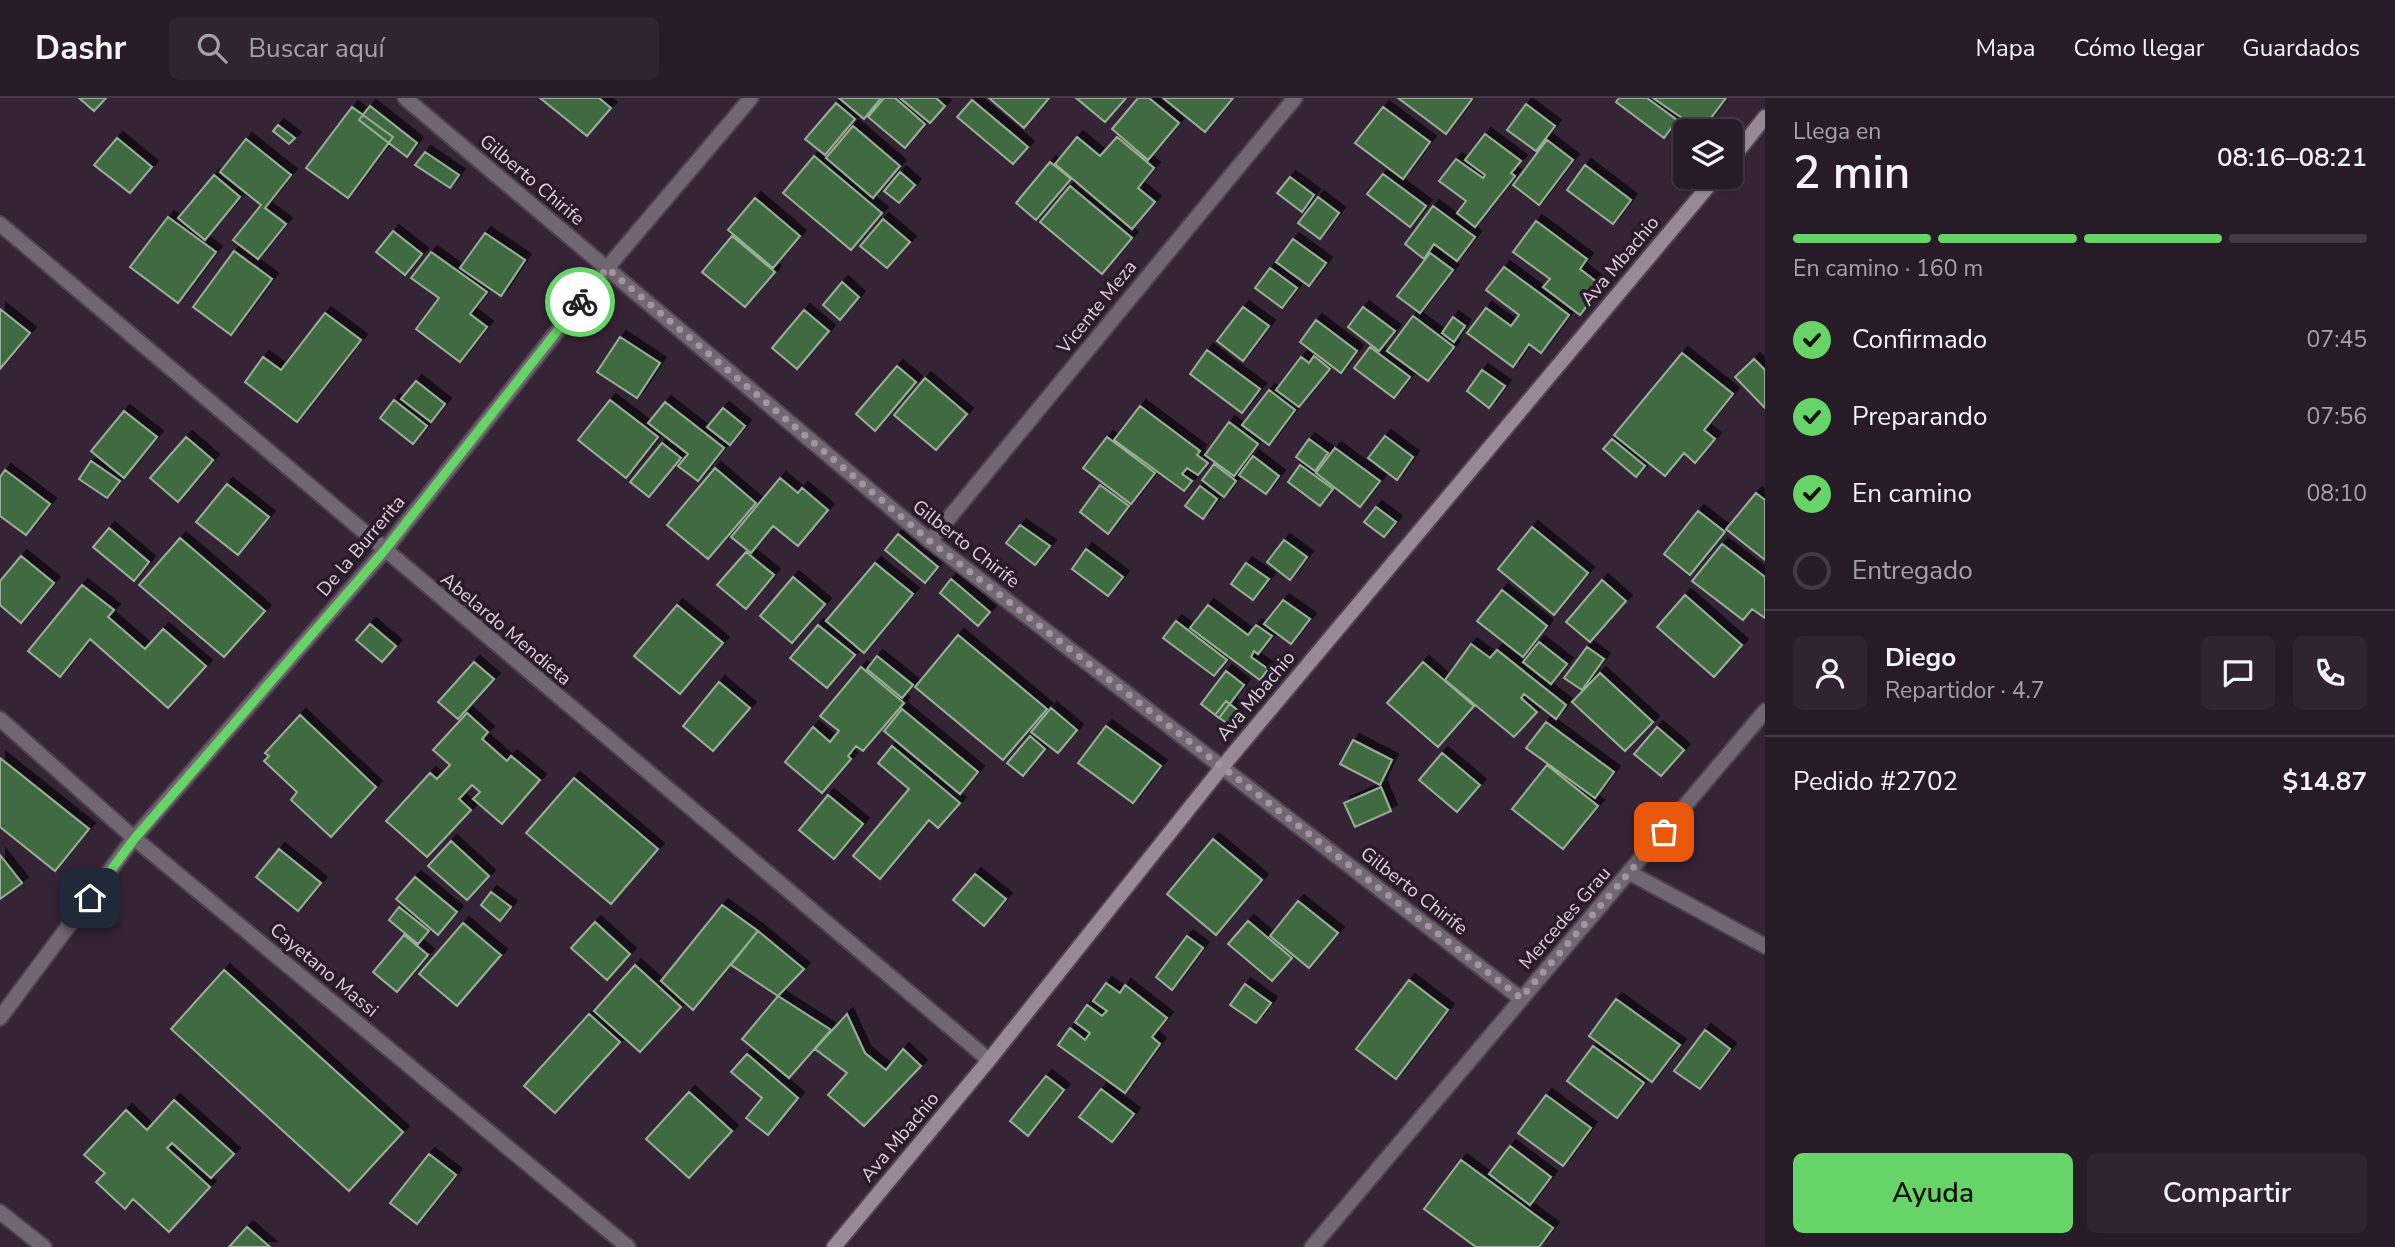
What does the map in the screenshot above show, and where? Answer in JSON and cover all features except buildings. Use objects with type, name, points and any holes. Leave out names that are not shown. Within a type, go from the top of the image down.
[{"type":"street","name":"Gilberto Chirife","points":[[405,98],[930,541],[1521,998]]},
{"type":"street","name":"De la Burrerita","points":[[0,1018],[135,838],[384,551],[607,268],[751,98]]},
{"type":"street","name":"Vicente Meza","points":[[930,541],[1295,98]]},
{"type":"street","points":[[1743,145],[1765,117]]},
{"type":"street","name":"Ava Mbachio","points":[[834,1247],[989,1060],[1223,766],[1706,189]]},
{"type":"street","name":"Abelardo Mendieta","points":[[0,224],[989,1060]]},
{"type":"street","name":"Mercedes Grau","points":[[1312,1247],[1765,711]]},
{"type":"street","name":"Cayetano Massi","points":[[0,719],[135,838],[628,1247]]},
{"type":"street","points":[[1630,873],[1765,946]]},
{"type":"street","points":[[0,1212],[44,1247]]},
{"type":"way so far","points":[[580,302],[607,268],[930,541],[1521,998],[1664,832]]},
{"type":"route","points":[[90,898],[135,838],[384,551],[580,302]]}]
